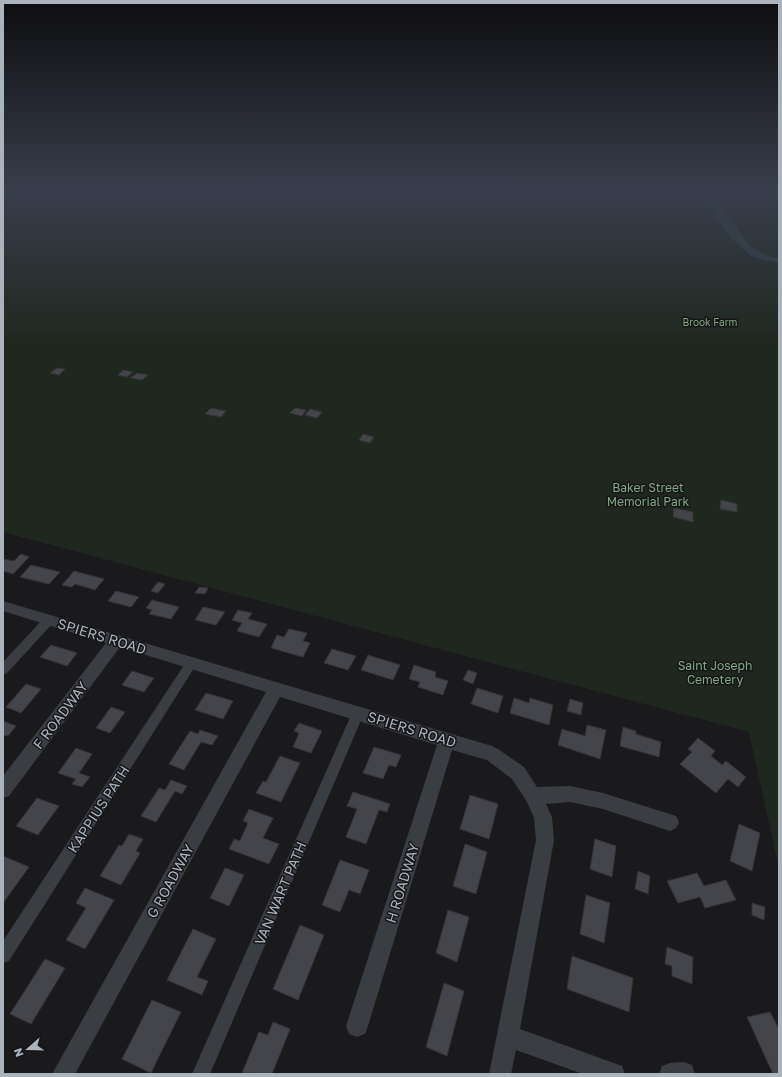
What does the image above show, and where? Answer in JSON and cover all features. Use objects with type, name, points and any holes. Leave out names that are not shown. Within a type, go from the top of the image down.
[{"type":"street","name":"SPIERS ROAD","points":[[3,606],[492,754],[518,773],[533,796],[543,817],[545,840],[500,1074]]},
{"type":"street","points":[[3,670],[49,620]]},
{"type":"street","name":"F ROADWAY","points":[[3,790],[117,640]]},
{"type":"street","name":"KAPPIUS PATH","points":[[3,955],[192,662]]},
{"type":"street","name":"G ROADWAY","points":[[63,1074],[276,688]]},
{"type":"street","name":"VAN WART PATH","points":[[201,1074],[358,713]]},
{"type":"street","name":"H ROADWAY","points":[[358,1026],[447,740]]},
{"type":"street","points":[[533,796],[570,794],[603,801],[670,822]]},
{"type":"street","points":[[508,1036],[614,1074]]},
{"type":"green space","points":[[3,242],[779,242],[779,869],[749,732],[3,532]]},
{"type":"shaded area","points":[[736,242],[747,242],[767,256],[779,258],[779,263],[752,257]]},
{"type":"building","points":[[57,368],[65,369],[59,375],[50,373]]},
{"type":"building","points":[[123,370],[133,372],[127,377],[118,375]]},
{"type":"building","points":[[137,373],[148,375],[142,380],[131,378]]},
{"type":"building","points":[[211,408],[226,411],[221,417],[205,414]]},
{"type":"building","points":[[295,408],[306,410],[302,416],[290,413]]},
{"type":"building","points":[[310,409],[322,412],[317,418],[305,415]]},
{"type":"building","points":[[363,434],[374,437],[370,443],[359,440]]},
{"type":"building","points":[[721,500],[737,504],[737,512],[720,509]]},
{"type":"building","points":[[674,508],[693,512],[693,522],[673,517]]},
{"type":"building","points":[[21,554],[29,557],[13,574],[3,571],[3,559],[14,561]]},
{"type":"building","points":[[31,565],[60,572],[49,584],[20,577]]},
{"type":"building","points":[[74,571],[104,579],[95,590],[75,584],[72,587],[62,585]]},
{"type":"building","points":[[158,582],[165,584],[158,593],[151,591]]},
{"type":"building","points":[[199,587],[208,588],[205,594],[195,593]]},
{"type":"building","points":[[116,591],[139,597],[131,607],[108,601]]},
{"type":"building","points":[[152,600],[179,607],[171,619],[149,614],[152,610],[146,608]]},
{"type":"building","points":[[203,607],[225,612],[216,625],[195,620]]},
{"type":"building","points":[[238,610],[252,613],[248,619],[267,624],[259,637],[237,631],[242,623],[232,620]]},
{"type":"building","points":[[289,629],[307,633],[303,641],[310,643],[303,657],[271,648],[277,635],[284,637]]},
{"type":"building","points":[[51,645],[77,653],[67,666],[40,657]]},
{"type":"building","points":[[332,649],[356,656],[348,670],[324,663]]},
{"type":"building","points":[[368,655],[400,665],[393,680],[361,670]]},
{"type":"building","points":[[414,665],[436,672],[435,677],[448,681],[443,695],[418,687],[420,682],[409,679]]},
{"type":"building","points":[[468,670],[477,673],[473,684],[463,680]]},
{"type":"building","points":[[132,671],[154,678],[144,692],[122,685]]},
{"type":"building","points":[[26,684],[41,689],[21,713],[6,707]]},
{"type":"building","points":[[477,688],[503,696],[498,713],[471,704]]},
{"type":"building","points":[[206,693],[233,701],[223,719],[195,710]]},
{"type":"building","points":[[514,698],[529,703],[530,698],[553,705],[549,725],[510,713]]},
{"type":"building","points":[[570,699],[583,703],[581,715],[567,711]]},
{"type":"building","points":[[111,707],[125,712],[110,733],[96,728]]},
{"type":"building","points":[[3,721],[16,726],[8,736],[3,735]]},
{"type":"building","points":[[299,723],[322,731],[311,753],[293,747],[299,733],[294,731]]},
{"type":"building","points":[[587,725],[606,730],[600,759],[558,745],[562,729],[585,736]]},
{"type":"building","points":[[623,727],[636,731],[636,734],[661,742],[659,757],[620,746]]},
{"type":"building","points":[[200,730],[218,736],[212,745],[201,742],[184,770],[169,764],[190,731],[198,734]]},
{"type":"building","points":[[698,738],[715,751],[711,756],[722,765],[726,761],[746,777],[738,787],[728,779],[716,793],[680,764],[692,752],[688,749]]},
{"type":"building","points":[[374,747],[401,755],[396,767],[389,765],[383,779],[363,773]]},
{"type":"building","points":[[76,748],[92,754],[79,773],[90,777],[82,787],[72,784],[76,779],[58,773]]},
{"type":"building","points":[[280,756],[300,763],[281,802],[256,793],[263,781],[266,782]]},
{"type":"building","points":[[171,780],[187,786],[182,794],[175,791],[156,822],[141,816],[159,788],[165,790]]},
{"type":"building","points":[[353,792],[390,804],[387,812],[379,810],[366,844],[346,837],[357,809],[347,806]]},
{"type":"building","points":[[470,795],[498,804],[489,839],[460,829]]},
{"type":"building","points":[[37,798],[59,806],[38,835],[16,826]]},
{"type":"building","points":[[249,809],[273,818],[263,838],[279,844],[269,864],[229,849],[234,839],[240,841],[248,823],[243,821]]},
{"type":"building","points":[[739,824],[760,833],[752,871],[730,861]]},
{"type":"building","points":[[129,834],[143,839],[136,851],[140,853],[121,885],[100,876],[119,845],[122,846]]},
{"type":"building","points":[[595,839],[616,846],[612,877],[590,869]]},
{"type":"building","points":[[465,844],[487,852],[476,894],[453,886]]},
{"type":"building","points":[[3,856],[29,867],[3,903]]},
{"type":"building","points":[[340,860],[369,870],[360,894],[349,890],[340,912],[322,905]]},
{"type":"building","points":[[225,868],[244,875],[229,906],[210,898]]},
{"type":"building","points":[[638,871],[650,876],[648,894],[635,889]]},
{"type":"building","points":[[697,873],[704,886],[726,880],[736,900],[705,908],[700,897],[678,903],[667,881]]},
{"type":"building","points":[[85,888],[114,900],[85,949],[66,940],[86,908],[76,903]]},
{"type":"building","points":[[586,895],[610,903],[604,943],[580,934]]},
{"type":"building","points":[[752,903],[765,907],[764,920],[752,915]]},
{"type":"building","points":[[448,910],[469,917],[457,962],[436,953]]},
{"type":"building","points":[[300,925],[324,935],[298,1000],[273,989]]},
{"type":"building","points":[[193,929],[216,939],[197,977],[208,981],[202,995],[167,980]]},
{"type":"building","points":[[667,947],[693,957],[692,984],[672,976],[672,966],[665,964]]},
{"type":"building","points":[[572,956],[633,978],[629,1012],[567,989]]},
{"type":"building","points":[[45,959],[65,968],[31,1024],[10,1014]]},
{"type":"building","points":[[444,983],[464,991],[447,1056],[426,1047]]},
{"type":"building","points":[[152,1000],[181,1012],[151,1073],[122,1059]]},
{"type":"building","points":[[770,1012],[779,1029],[779,1074],[773,1074],[747,1017]]},
{"type":"building","points":[[273,1022],[290,1029],[272,1074],[242,1073],[259,1032],[268,1035]]},
{"type":"park label","name":"Brook Farm","points":[[710,322]]},
{"type":"park label","name":"Baker Street Memorial Park","points":[[648,494]]},
{"type":"park label","name":"Saint Joseph Cemetery","points":[[715,672]]}]
